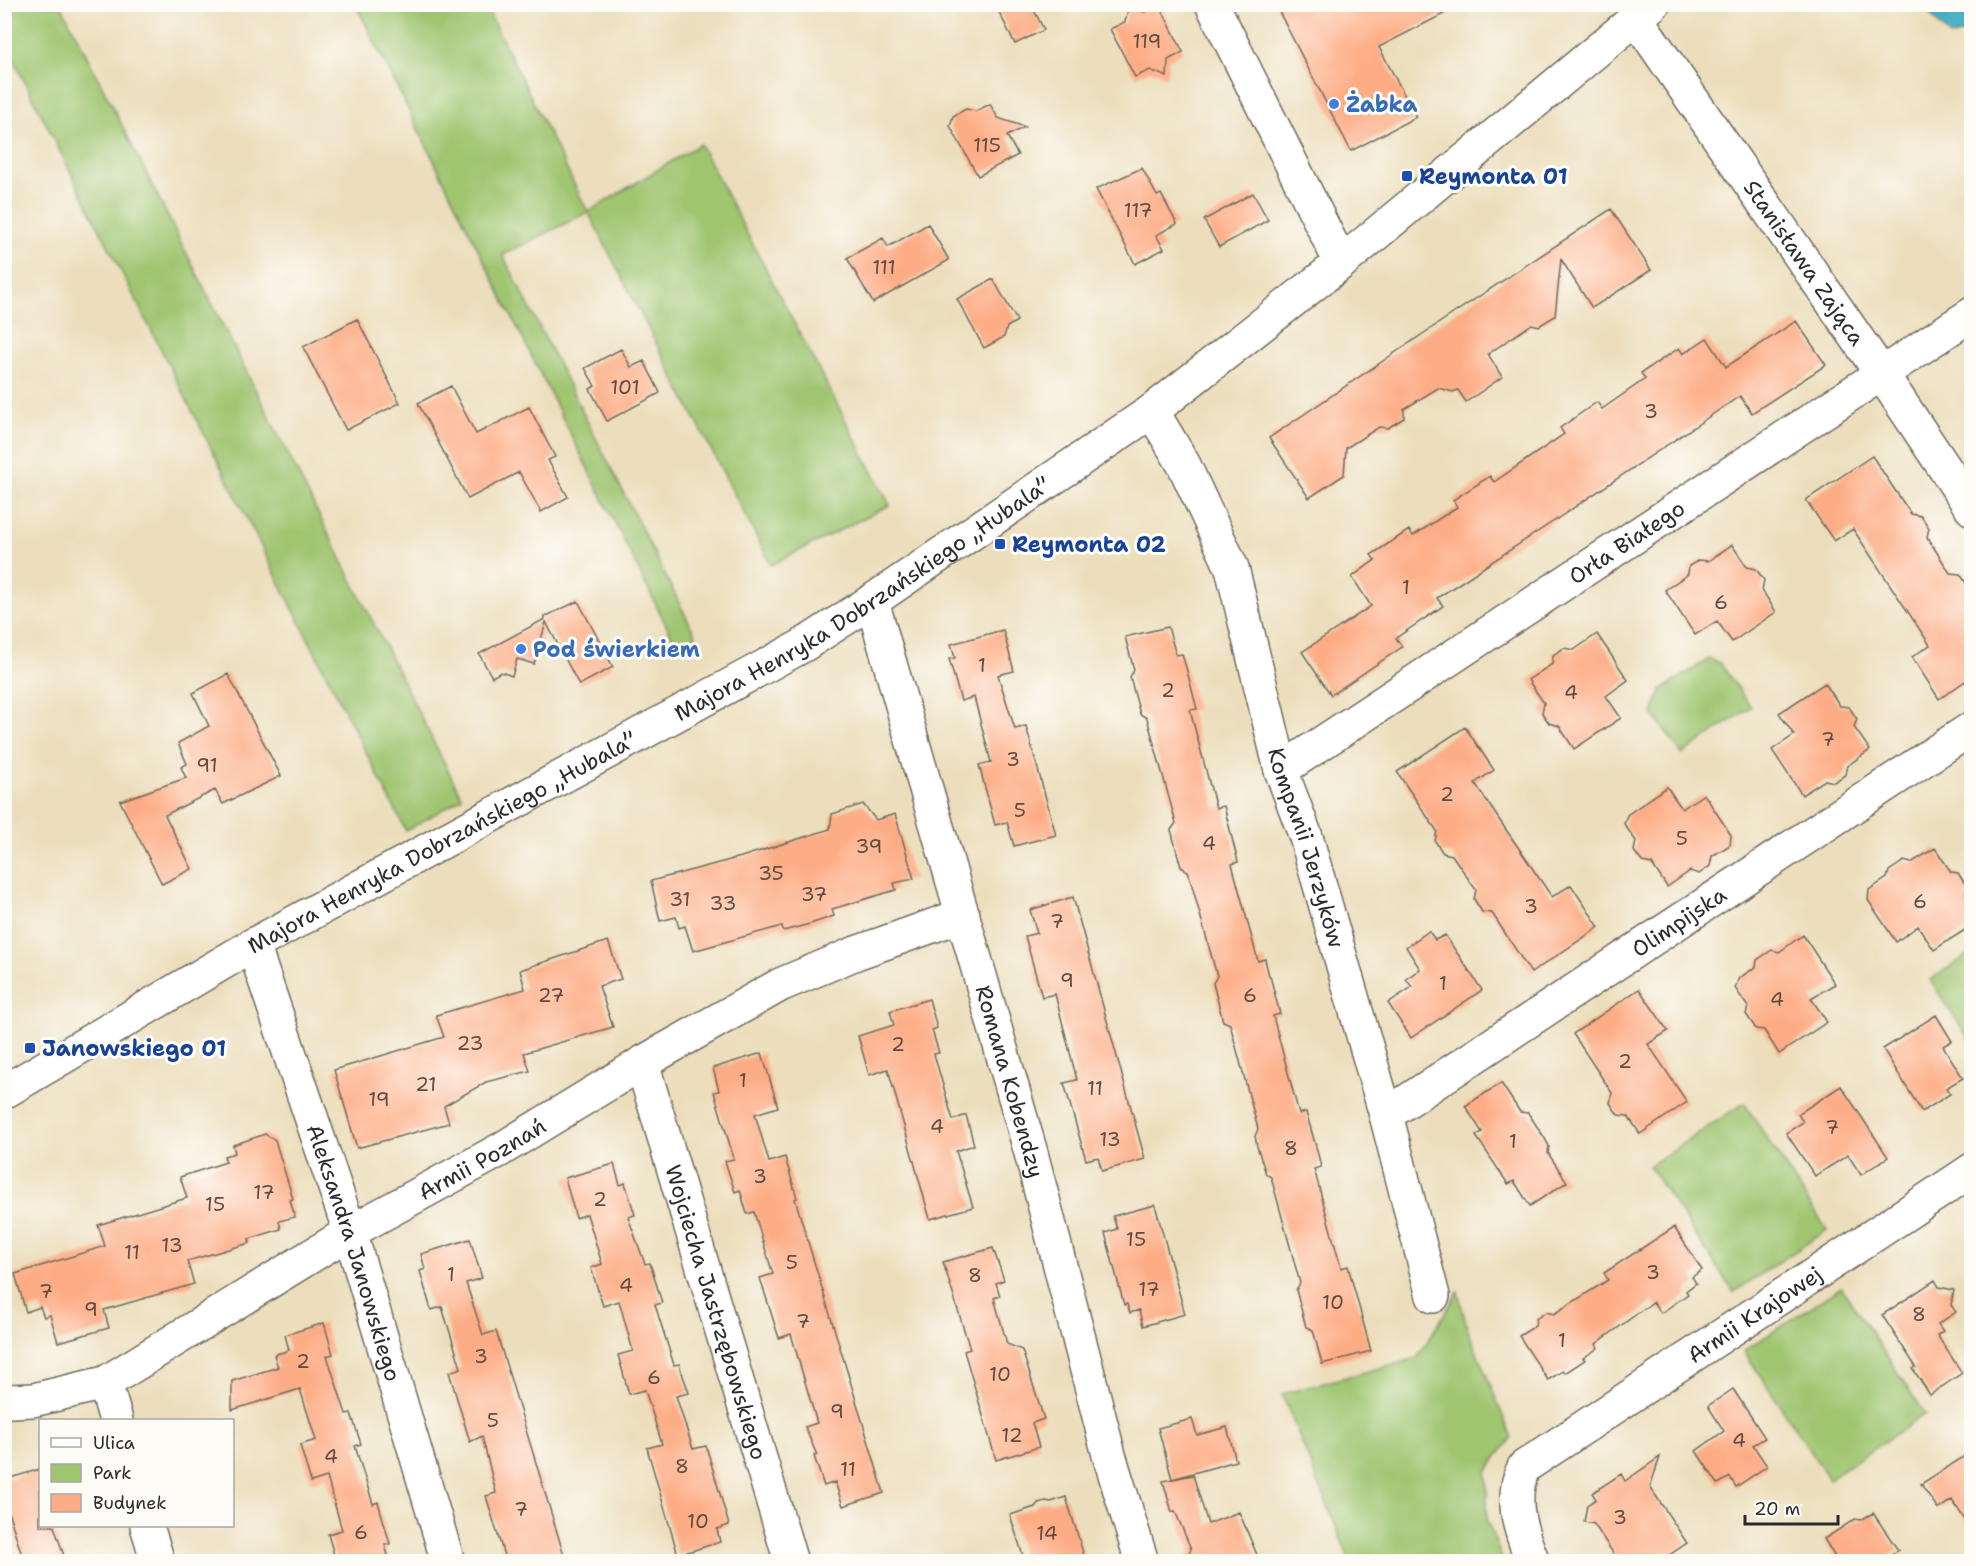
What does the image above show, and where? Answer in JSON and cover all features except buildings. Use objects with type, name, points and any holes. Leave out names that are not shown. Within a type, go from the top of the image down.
[{"type":"street","points":[[1212,4],[1341,263]]},
{"type":"street","name":"Majora Henryka Dobrzańskiego „Hubala”","points":[[4,1092],[253,945],[802,646],[872,601],[1152,411],[1341,263],[1645,11]]},
{"type":"street","name":"Stanisława Zająca","points":[[1645,11],[1971,509]]},
{"type":"street","name":"Orła Białego","points":[[1281,770],[1971,314]]},
{"type":"street","name":"Kompanii Jerzyków","points":[[1152,411],[1184,465],[1232,568],[1281,770],[1306,837],[1386,1115],[1434,1296]]},
{"type":"street","name":"Romana Kobendzy","points":[[872,601],[1031,1154],[1109,1455],[1142,1562]]},
{"type":"street","name":"Olimpijska","points":[[1386,1115],[1971,728]]},
{"type":"street","name":"Armii Poznań","points":[[4,1399],[33,1400],[105,1383],[350,1232],[500,1150],[642,1063],[780,985],[856,953],[963,915]]},
{"type":"street","name":"Aleksandra Janowskiego","points":[[253,945],[350,1232],[448,1562]]},
{"type":"street","name":"Wojciecha Jastrzębowskiego","points":[[642,1063],[790,1562]]},
{"type":"street","name":"Armii Krajowej","points":[[1533,1562],[1524,1540],[1516,1502],[1517,1481],[1524,1467],[1971,1170]]},
{"type":"street","points":[[105,1383],[116,1419]]},
{"type":"street","points":[[147,1527],[158,1562]]},
{"type":"green space","points":[[5,4],[61,5],[462,798],[406,831],[5,43]]},
{"type":"green space","points":[[356,5],[485,5],[588,212],[503,255],[696,636],[678,649]]},
{"type":"green space","points":[[700,144],[890,505],[771,565],[588,212]]},
{"type":"green space","points":[[1709,659],[1720,663],[1751,707],[1682,754],[1653,714],[1661,690]]},
{"type":"green space","points":[[1971,953],[1971,1042],[1930,980]]},
{"type":"green space","points":[[1744,1103],[1827,1230],[1734,1292],[1649,1166]]},
{"type":"green space","points":[[1841,1287],[1925,1414],[1829,1479],[1744,1351]]},
{"type":"green space","points":[[1458,1292],[1467,1328],[1512,1438],[1487,1472],[1487,1520],[1503,1561],[1350,1561],[1282,1394],[1417,1358]]},
{"type":"water","points":[[1922,5],[1971,5],[1971,30],[1950,37]]},
{"type":"place","name":"Żabka","points":[[1334,104]]},
{"type":"place","name":"Reymonta 01","points":[[1407,176]]},
{"type":"place","name":"Reymonta 02","points":[[1000,544]]},
{"type":"place","name":"Pod świerkiem","points":[[521,649]]},
{"type":"place","name":"Janowskiego 01","points":[[30,1048]]}]
